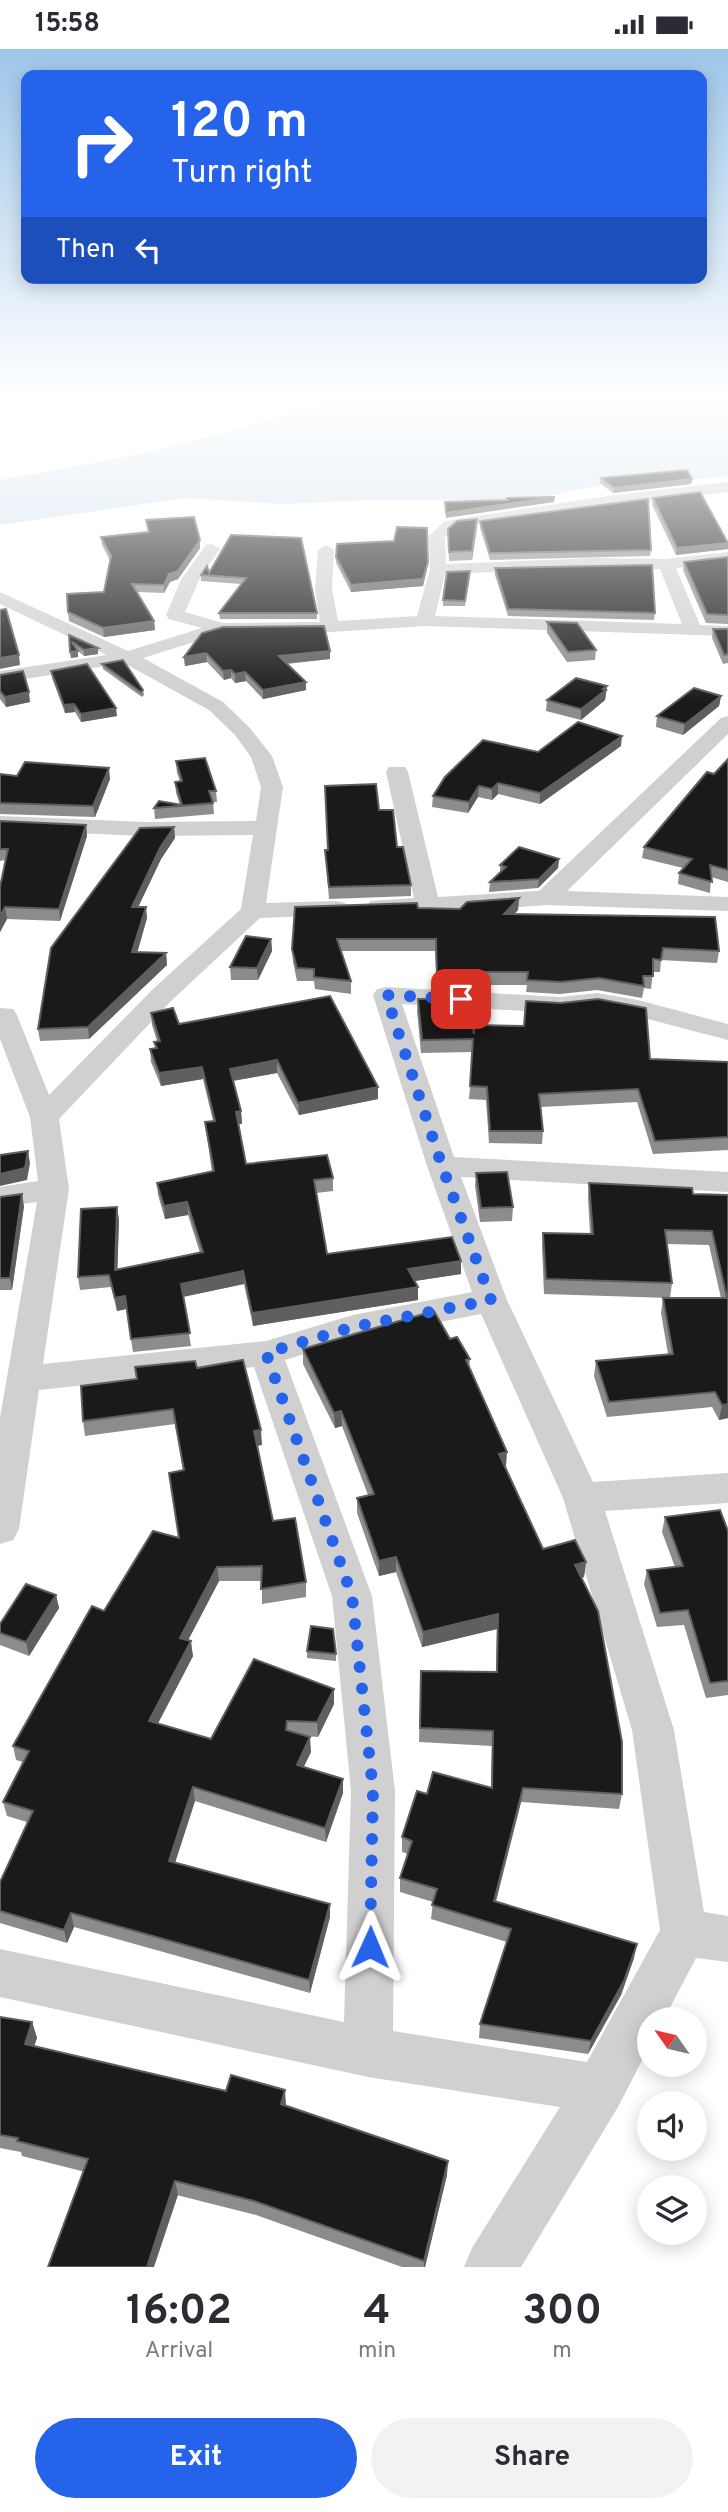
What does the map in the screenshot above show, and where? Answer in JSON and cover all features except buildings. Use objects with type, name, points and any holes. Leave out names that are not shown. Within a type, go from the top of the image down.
[{"type":"street","points":[[425,621],[438,569],[437,536],[451,524],[644,497]]},
{"type":"street","points":[[212,549],[190,580],[175,615],[222,628],[330,627],[425,621],[728,631]]},
{"type":"street","points":[[326,550],[323,600],[330,627]]},
{"type":"street","points":[[438,569],[597,563],[666,564],[728,557]]},
{"type":"street","points":[[666,564],[694,631]]},
{"type":"street","points":[[0,597],[127,657],[216,706],[242,731],[261,757],[272,787],[253,911],[162,995],[44,1117]]},
{"type":"street","points":[[0,677],[127,657],[222,628]]},
{"type":"street","points":[[546,898],[728,722]]},
{"type":"street","points":[[397,772],[427,903]]},
{"type":"street","points":[[0,823],[145,829],[267,828]]},
{"type":"street","points":[[253,911],[427,903],[471,904],[546,898],[728,904]]},
{"type":"street","points":[[491,2267],[600,2089],[706,1936],[653,1730],[582,1499],[491,1300],[442,1166],[386,995],[560,1005],[597,1001],[728,1032]]},
{"type":"street","points":[[0,1016],[4,1015],[44,1117],[54,1189],[0,1529]]},
{"type":"street","points":[[442,1166],[728,1182]]},
{"type":"street","points":[[0,1198],[54,1189]]},
{"type":"street","points":[[24,1379],[266,1353],[353,1327],[491,1300]]},
{"type":"street","points":[[266,1353],[352,1596],[373,1790],[368,2052]]},
{"type":"street","points":[[582,1499],[728,1488]]},
{"type":"street","points":[[0,1973],[368,2052],[600,2089]]},
{"type":"water","points":[[0,497],[545,497],[528,500],[369,500],[282,504],[185,498],[0,525]]},
{"type":"route","points":[[370,1947],[373,1790],[352,1596],[266,1353],[353,1327],[491,1300],[417,1094],[386,995],[461,999]]}]
